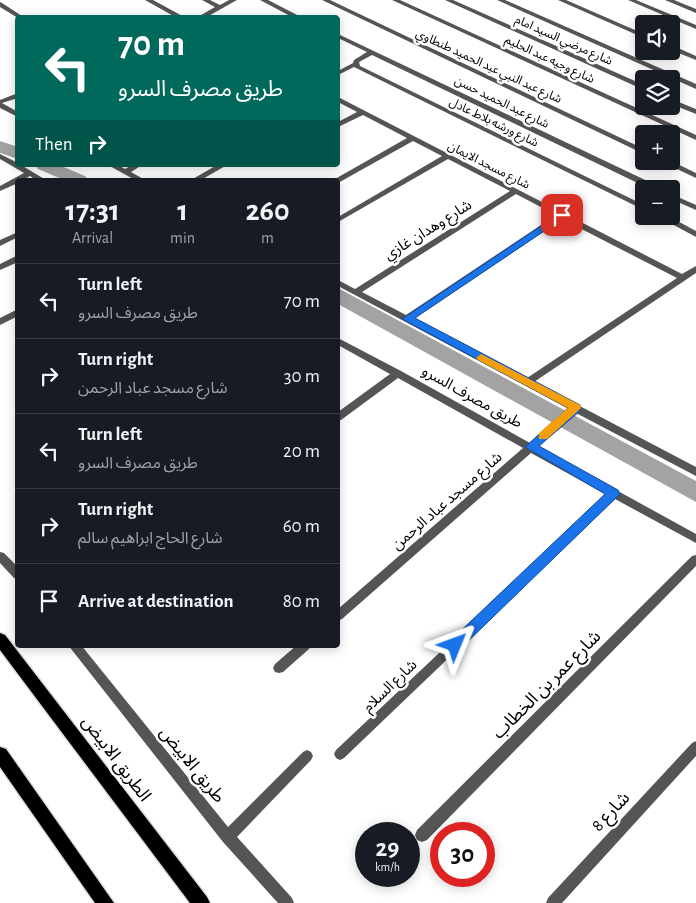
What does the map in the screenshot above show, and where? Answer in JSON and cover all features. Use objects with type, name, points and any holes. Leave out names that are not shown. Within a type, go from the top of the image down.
[{"type":"main road","name":"الطريق الابيض","points":[[0,639],[201,903]]},
{"type":"main road","points":[[0,754],[105,903]]},
{"type":"street","points":[[148,0],[177,15]]},
{"type":"street","points":[[205,0],[220,7]]},
{"type":"street","points":[[204,15],[234,0]]},
{"type":"street","points":[[263,0],[294,15]]},
{"type":"street","name":"شارع عبد النبي عبد الحميد طنطاوي","points":[[325,0],[635,148]]},
{"type":"street","name":"شارع وجيه عبد الحليم","points":[[395,0],[696,138]]},
{"type":"street","name":"شارع مرضي السيد امام","points":[[448,0],[635,84]]},
{"type":"street","points":[[500,0],[696,87]]},
{"type":"street","points":[[561,0],[635,32]]},
{"type":"street","points":[[631,0],[696,27]]},
{"type":"street","points":[[668,0],[696,11]]},
{"type":"street","points":[[0,4],[17,15]]},
{"type":"street","name":"شارع عبد الحميد حسن","points":[[340,37],[638,180]]},
{"type":"street","points":[[680,51],[696,58]]},
{"type":"street","points":[[340,72],[372,52]]},
{"type":"street","name":"شارع ورشه بلاط عادل","points":[[355,64],[635,204]]},
{"type":"street","points":[[0,104],[15,96]]},
{"type":"street","name":"شارع مسجد الايمان","points":[[340,101],[683,278]]},
{"type":"street","points":[[0,104],[15,113]]},
{"type":"street","points":[[680,105],[696,112]]},
{"type":"street","points":[[340,125],[362,112]]},
{"type":"street","points":[[340,180],[412,138]]},
{"type":"street","points":[[0,156],[15,164]]},
{"type":"street","points":[[340,219],[447,156]]},
{"type":"street","points":[[19,167],[39,178]]},
{"type":"street","points":[[116,167],[136,178]]},
{"type":"street","points":[[125,172],[134,167]]},
{"type":"street","points":[[199,178],[219,167]]},
{"type":"street","points":[[680,168],[696,176]]},
{"type":"street","points":[[21,178],[30,173]]},
{"type":"street","points":[[0,189],[15,181]]},
{"type":"street","name":"شارع وهدان غازي","points":[[356,292],[516,191]]},
{"type":"street","points":[[680,200],[696,208]]},
{"type":"street","points":[[407,319],[562,215]]},
{"type":"street","points":[[678,225],[696,234]]},
{"type":"street","points":[[0,243],[15,236]]},
{"type":"street","points":[[0,267],[15,260]]},
{"type":"street","points":[[528,382],[696,269]]},
{"type":"street","points":[[340,283],[696,472]]},
{"type":"street","points":[[0,322],[15,314]]},
{"type":"street","name":"طريق مصرف السرو","points":[[340,342],[696,539]]},
{"type":"street","points":[[340,416],[398,373]]},
{"type":"street","name":"شارع مسجد عباد الرحمن","points":[[340,614],[576,408]]},
{"type":"street","name":"شارع السلام","points":[[340,754],[614,494]]},
{"type":"street","points":[[0,556],[15,572]]},
{"type":"street","name":"شارع عمر بن الخطاب","points":[[422,835],[696,559]]},
{"type":"street","name":"طريق الابيض","points":[[76,648],[228,836],[287,903]]},
{"type":"street","points":[[279,668],[302,648]]},
{"type":"street","name":"شارع 8","points":[[553,903],[696,747]]},
{"type":"street","points":[[228,836],[307,756]]},
{"type":"waterway","points":[[0,146],[15,153]]},
{"type":"waterway","points":[[49,167],[74,178]]},
{"type":"waterway","points":[[340,296],[696,492]]},
{"type":"slow traffic","points":[[481,358],[576,408],[543,436]]},
{"type":"route","points":[[455,645],[614,494],[531,447],[576,408],[407,319],[562,215]]}]
